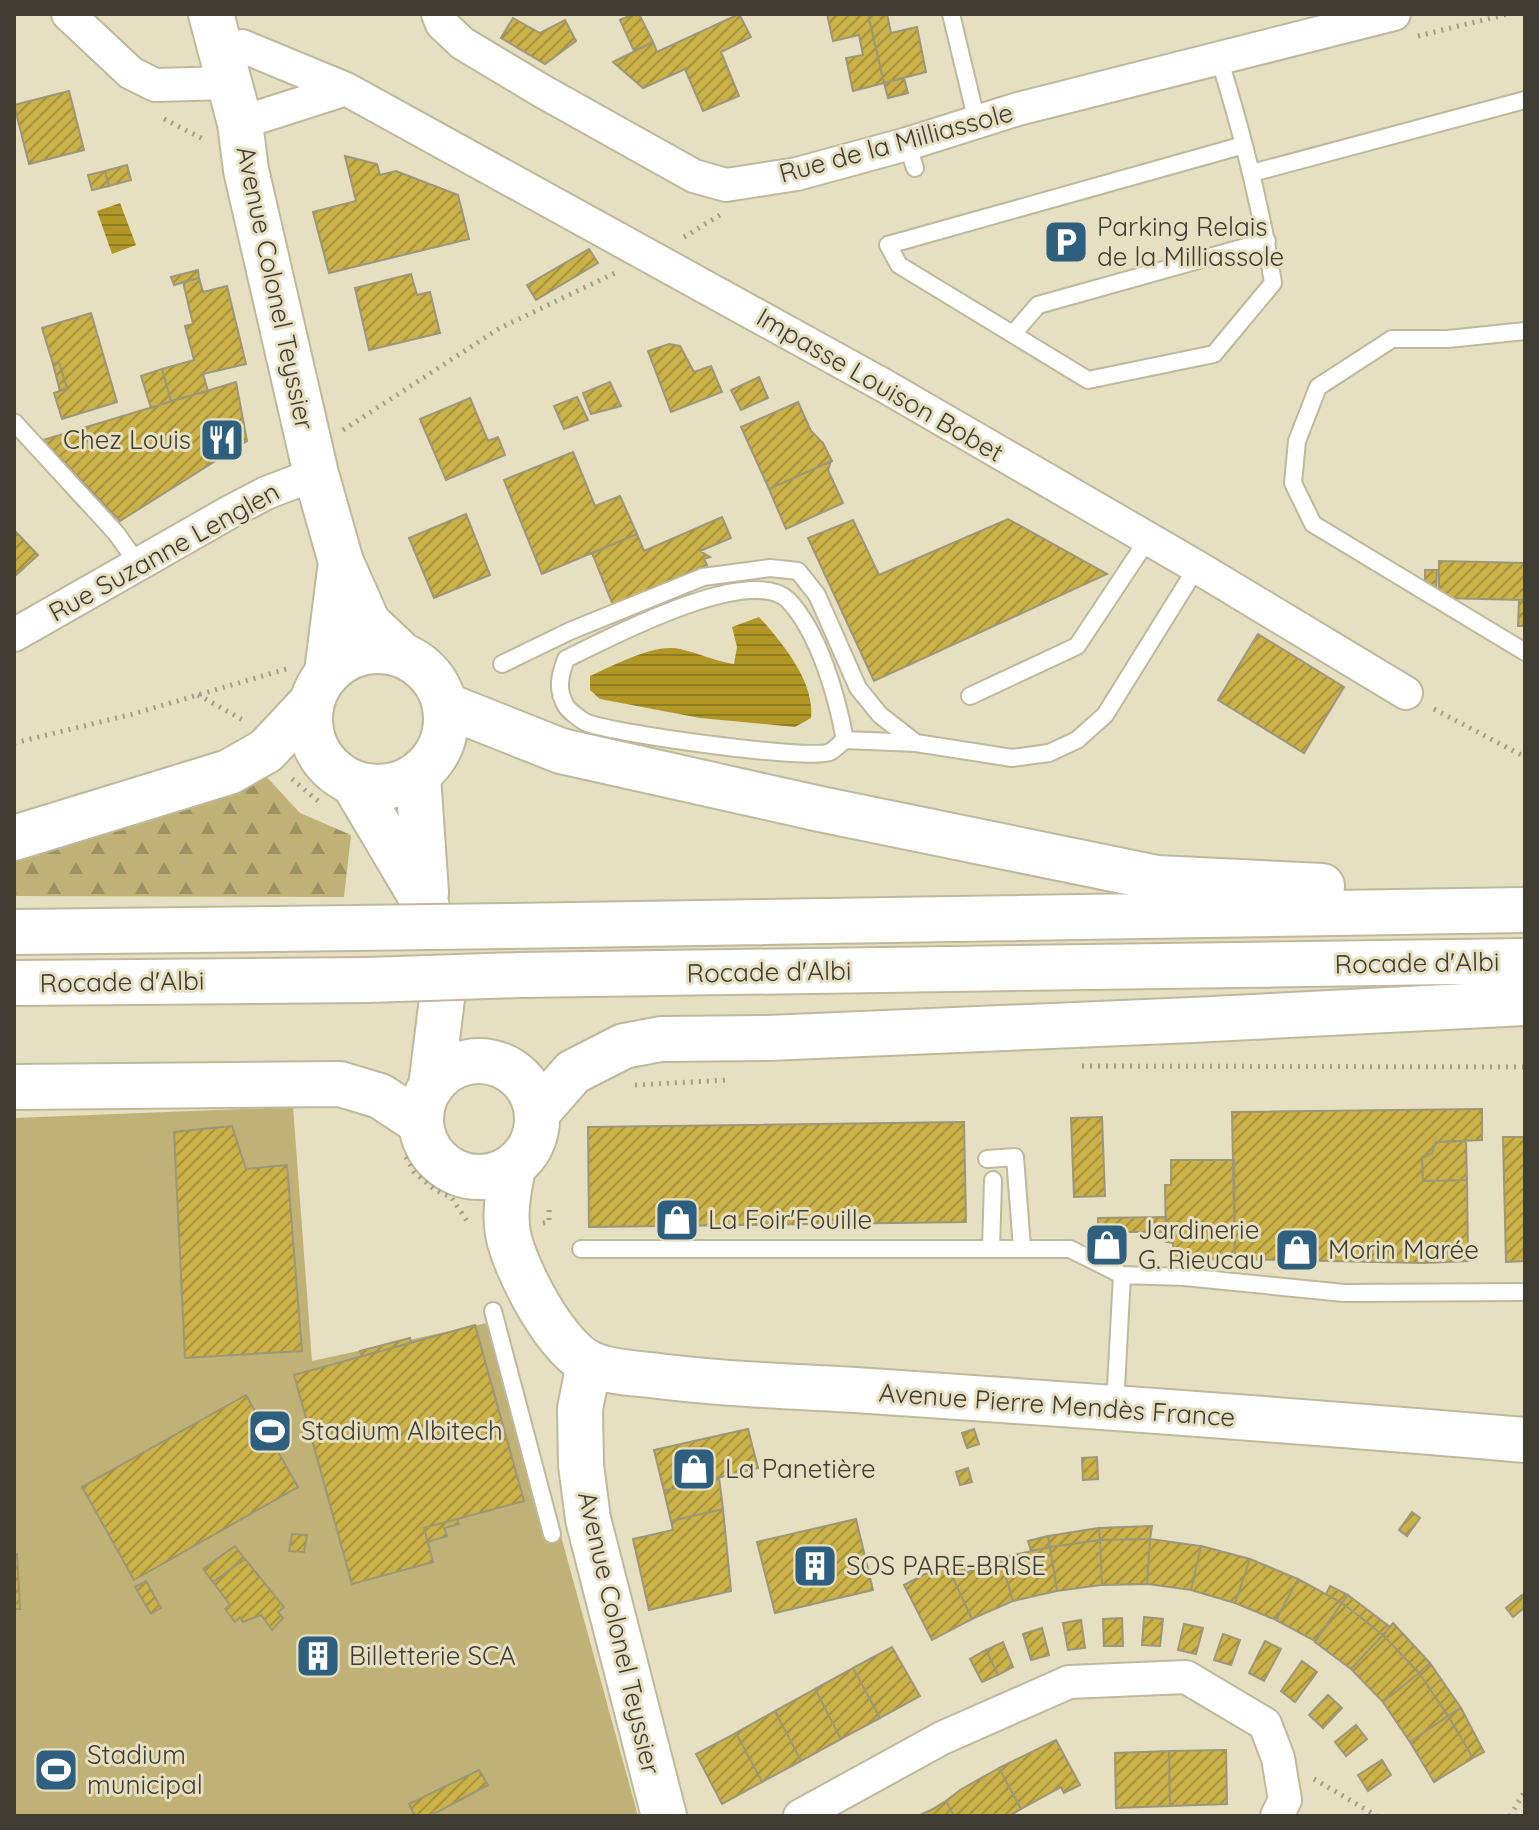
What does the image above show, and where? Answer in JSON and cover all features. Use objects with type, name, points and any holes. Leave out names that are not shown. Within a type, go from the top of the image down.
[{"type":"main road","name":"Avenue Colonel Teyssier","points":[[222,82],[246,170],[313,460],[341,562],[368,623],[402,655]]},
{"type":"main road","name":"Avenue Colonel Teyssier","points":[[303,675],[341,562]]},
{"type":"main road","points":[[14,838],[229,772],[266,751],[303,675],[358,653],[380,650],[402,655],[422,667],[437,684],[445,705],[446,725],[442,745],[432,762],[418,776],[397,785],[375,788],[354,784],[333,771],[317,752],[310,728],[303,675]]},
{"type":"main road","points":[[445,705],[561,751],[820,809],[1157,878],[1350,887],[1398,912]]},
{"type":"main road","points":[[354,784],[427,907],[418,776]]},
{"type":"main road","name":"Rocade d'Albi","points":[[14,932],[1525,910]]},
{"type":"main road","name":"Rocade d'Albi","points":[[14,983],[1525,961]]},
{"type":"main road","points":[[494,1063],[444,983],[417,1119],[425,1141],[449,1170],[567,1344],[589,1363]]},
{"type":"main road","points":[[537,1113],[573,1072],[624,1046],[661,1039],[768,1038],[1525,1003]]},
{"type":"main road","points":[[417,1119],[443,1074],[460,1064],[477,1061],[494,1063],[510,1070],[523,1081],[533,1096],[537,1113],[533,1144],[513,1168],[481,1178],[449,1170]]},
{"type":"main road","points":[[14,1087],[340,1084],[380,1096],[417,1119]]},
{"type":"main road","points":[[491,1234],[506,1210],[513,1168]]},
{"type":"main road","name":"Avenue Colonel Teyssier","points":[[589,1363],[580,1409],[581,1465],[588,1519],[664,1816]]},
{"type":"main road","name":"Avenue Pierre Mendès France","points":[[589,1363],[671,1378],[1525,1440]]},
{"type":"street","points":[[68,14],[131,73],[155,85],[222,82],[346,89]]},
{"type":"street","name":"Rue de la Milliassole","points":[[438,14],[442,24],[462,43],[694,176],[726,185],[911,156],[977,122],[1394,14]]},
{"type":"street","name":"Impasse Louison Bobet","points":[[222,82],[242,46],[346,89],[883,385],[1197,567],[1406,693]]},
{"type":"street","name":"Rue Suzanne Lenglen","points":[[14,635],[266,493],[313,460]]},
{"type":"street","points":[[800,1816],[942,1738],[1069,1682],[1186,1677],[1265,1724],[1278,1758],[1285,1800],[1277,1816]]},
{"type":"lane","points":[[951,14],[977,122]]},
{"type":"lane","points":[[1219,58],[1244,145],[1252,173],[1273,283],[1214,354],[1088,380],[899,265],[888,245],[1244,145]]},
{"type":"lane","points":[[1252,173],[1525,100]]},
{"type":"lane","points":[[1013,334],[1038,305],[1267,241]]},
{"type":"lane","points":[[1525,331],[1448,339],[1392,339],[1318,387],[1297,441],[1293,483],[1313,524],[1525,652]]},
{"type":"lane","points":[[14,422],[116,533],[138,564]]},
{"type":"lane","points":[[970,696],[1077,646],[1148,539]]},
{"type":"lane","points":[[845,740],[837,696],[813,638],[787,599],[767,590],[737,591],[669,610],[566,659],[558,681],[566,707],[586,722],[710,745],[805,755],[830,752],[845,740],[916,743],[1012,758],[1049,753],[1077,740],[1105,715],[1197,567]]},
{"type":"lane","points":[[502,664],[570,631],[703,577],[770,568],[798,571],[817,595],[858,688],[880,715],[916,743]]},
{"type":"lane","points":[[987,1159],[1015,1157],[1022,1248]]},
{"type":"lane","points":[[991,1249],[993,1180]]},
{"type":"lane","points":[[581,1249],[1070,1249],[1122,1275],[1184,1277],[1344,1293],[1525,1292]]},
{"type":"lane","points":[[1115,1408],[1122,1275]]},
{"type":"lane","points":[[493,1311],[552,1534]]},
{"type":"path","points":[[161,117],[222,82]]},
{"type":"path","points":[[313,460],[341,431],[500,328],[650,256],[724,212]]},
{"type":"path","points":[[14,743],[198,695],[303,675]]},
{"type":"path","points":[[1406,693],[1525,757]]},
{"type":"path","points":[[198,695],[255,727]]},
{"type":"path","points":[[1073,1066],[1525,1067]]},
{"type":"path","points":[[632,1085],[735,1080]]},
{"type":"path","points":[[417,1119],[414,1172],[435,1190],[451,1197],[491,1234],[549,1222],[548,1194]]},
{"type":"path","points":[[1278,1758],[1377,1816]]},
{"type":"path","points":[[1510,1816],[1525,1791]]},
{"type":"green space","points":[[260,770],[300,813],[351,835],[344,897],[14,896],[14,854]]},
{"type":"green space","name":"Stadium Albitech","points":[[293,1107],[312,1361],[487,1323],[551,1500],[638,1816],[14,1816],[14,1118]]},
{"type":"shaded area","points":[[120,203],[136,245],[112,254],[97,211]]},
{"type":"shaded area","points":[[759,617],[787,650],[808,691],[811,718],[795,727],[700,718],[600,699],[590,690],[590,676],[658,649],[680,649],[734,664],[737,647],[732,627]]},
{"type":"building","points":[[639,14],[653,42],[634,51],[620,20]]},
{"type":"building","points":[[739,14],[751,37],[721,52],[739,96],[703,111],[685,69],[643,88],[613,62],[653,42],[657,52]]},
{"type":"building","points":[[827,14],[868,14],[884,83],[853,91],[846,58],[863,55],[859,35],[833,41]]},
{"type":"building","points":[[868,14],[887,14],[891,33],[917,27],[926,72],[884,83]]},
{"type":"building","points":[[513,18],[540,33],[565,20],[576,41],[545,64],[501,38]]},
{"type":"building","points":[[904,78],[908,93],[888,98],[884,83]]},
{"type":"building","points":[[69,91],[84,150],[29,164],[14,105]]},
{"type":"building","points":[[345,156],[377,164],[380,175],[396,171],[458,195],[469,239],[329,273],[313,212],[356,201]]},
{"type":"building","points":[[127,165],[131,180],[109,186],[105,171]]},
{"type":"building","points":[[105,171],[109,186],[92,190],[88,175]]},
{"type":"building","points":[[589,249],[598,263],[536,300],[527,285]]},
{"type":"building","points":[[198,270],[199,278],[174,285],[171,277]]},
{"type":"building","points":[[411,274],[417,295],[430,292],[440,333],[369,350],[355,288]]},
{"type":"building","points":[[199,278],[203,292],[227,286],[246,364],[203,374],[208,391],[171,401],[162,369],[194,360],[185,326],[193,324],[183,282]]},
{"type":"building","points":[[91,313],[117,402],[62,419],[54,393],[67,388],[59,362],[53,364],[42,328]]},
{"type":"building","points":[[669,344],[680,346],[694,372],[711,366],[722,392],[671,412],[648,351]]},
{"type":"building","points":[[59,362],[67,388],[60,391],[53,364]]},
{"type":"building","points":[[162,369],[171,401],[151,408],[141,376]]},
{"type":"building","points":[[759,377],[768,398],[741,410],[731,390]]},
{"type":"building","points":[[236,382],[247,441],[120,521],[43,440]]},
{"type":"building","points":[[610,382],[621,406],[591,414],[583,393]]},
{"type":"building","points":[[577,397],[588,420],[564,429],[554,406]]},
{"type":"building","points":[[470,398],[488,441],[498,437],[505,455],[446,480],[420,419]]},
{"type":"building","points":[[798,402],[811,431],[823,443],[832,461],[769,489],[741,427]]},
{"type":"building","points":[[573,452],[595,506],[620,496],[637,534],[542,574],[504,480]]},
{"type":"building","points":[[831,461],[828,470],[843,503],[786,529],[769,489]]},
{"type":"building","points":[[466,514],[490,575],[434,598],[409,538]]},
{"type":"building","points":[[722,517],[731,538],[700,551],[710,557],[704,559],[707,565],[613,605],[592,553],[637,534],[644,551]]},
{"type":"building","points":[[1008,519],[1107,574],[874,681],[808,538],[853,520],[879,575]]},
{"type":"building","points":[[14,530],[38,555],[14,577]]},
{"type":"building","points":[[1439,561],[1525,563],[1525,600],[1439,598]]},
{"type":"building","points":[[1425,570],[1437,570],[1436,592],[1425,592]]},
{"type":"building","points":[[1519,600],[1525,600],[1525,626],[1518,626]]},
{"type":"building","points":[[1258,634],[1344,687],[1304,753],[1218,700]]},
{"type":"building","points":[[1482,1109],[1482,1140],[1436,1142],[1432,1153],[1422,1158],[1423,1181],[1467,1180],[1468,1261],[1235,1259],[1232,1112]]},
{"type":"building","points":[[1102,1117],[1105,1196],[1074,1197],[1071,1118]]},
{"type":"building","points":[[964,1122],[966,1222],[589,1227],[588,1127]]},
{"type":"building","points":[[232,1126],[246,1169],[287,1165],[302,1351],[185,1358],[174,1132]]},
{"type":"building","points":[[1503,1137],[1525,1137],[1525,1261],[1506,1262]]},
{"type":"building","points":[[1466,1141],[1467,1180],[1423,1181],[1422,1158],[1432,1153],[1436,1142]]},
{"type":"building","points":[[1171,1160],[1234,1160],[1235,1259],[1173,1260],[1173,1243],[1166,1242],[1165,1185],[1171,1185]]},
{"type":"building","points":[[1166,1217],[1166,1232],[1098,1232],[1098,1218]]},
{"type":"building","points":[[475,1325],[524,1501],[424,1528],[433,1562],[352,1584],[294,1375]]},
{"type":"building","points":[[410,1338],[411,1343],[362,1356],[360,1351]]},
{"type":"building","points":[[246,1395],[298,1487],[134,1580],[82,1487]]},
{"type":"building","points":[[748,1429],[758,1468],[664,1491],[654,1450]]},
{"type":"building","points":[[974,1429],[979,1444],[967,1448],[962,1433]]},
{"type":"building","points":[[1097,1457],[1098,1479],[1083,1480],[1082,1458]]},
{"type":"building","points":[[968,1468],[972,1482],[960,1485],[956,1472]]},
{"type":"building","points":[[719,1477],[723,1509],[671,1521],[664,1491]]},
{"type":"building","points":[[723,1509],[731,1591],[649,1610],[633,1539],[673,1530],[671,1521]]},
{"type":"building","points":[[1412,1512],[1420,1518],[1407,1536],[1399,1530]]},
{"type":"building","points":[[457,1519],[459,1524],[444,1528],[447,1536],[428,1542],[424,1528]]},
{"type":"building","name":"SOS PARE-BRISE","points":[[856,1519],[873,1590],[775,1613],[757,1542]]},
{"type":"building","points":[[1152,1526],[1150,1539],[1100,1540],[1099,1528]]},
{"type":"building","points":[[1099,1528],[1100,1540],[1050,1547],[1048,1536]]},
{"type":"building","points":[[292,1534],[307,1535],[304,1552],[289,1551]]},
{"type":"building","points":[[1048,1536],[1050,1547],[1031,1551],[1028,1541]]},
{"type":"building","points":[[1150,1539],[1201,1546],[1191,1590],[1147,1584]]},
{"type":"building","points":[[1150,1539],[1147,1584],[1102,1585],[1100,1540]]},
{"type":"building","points":[[1100,1540],[1102,1585],[1057,1591],[1050,1547]]},
{"type":"building","points":[[235,1546],[245,1559],[213,1582],[203,1569]]},
{"type":"building","points":[[1201,1546],[1250,1559],[1235,1603],[1191,1590]]},
{"type":"building","points":[[1050,1547],[1057,1591],[1013,1601],[1000,1558]]},
{"type":"building","points":[[14,1554],[17,1554],[20,1609],[14,1609]]},
{"type":"building","points":[[959,1557],[966,1573],[1000,1558],[1013,1601],[972,1619],[946,1563]]},
{"type":"building","points":[[245,1559],[284,1607],[278,1612],[283,1618],[272,1630],[261,1615],[243,1622],[240,1617],[235,1622],[225,1609],[230,1605],[213,1582]]},
{"type":"building","points":[[1250,1559],[1298,1579],[1276,1620],[1235,1603]]},
{"type":"building","points":[[946,1563],[972,1619],[932,1640],[904,1585]]},
{"type":"building","points":[[1298,1579],[1342,1603],[1315,1641],[1276,1620]]},
{"type":"building","points":[[146,1581],[161,1608],[151,1614],[135,1587]]},
{"type":"building","points":[[1330,1586],[1348,1595],[1342,1603],[1326,1594]]},
{"type":"building","points":[[1348,1595],[1390,1627],[1383,1635],[1342,1603]]},
{"type":"building","points":[[1522,1595],[1525,1607],[1513,1617],[1506,1608]]},
{"type":"building","points":[[1342,1603],[1383,1635],[1351,1669],[1315,1642]]},
{"type":"building","points":[[1144,1617],[1163,1619],[1160,1646],[1142,1645]]},
{"type":"building","points":[[1122,1618],[1123,1646],[1104,1646],[1103,1619]]},
{"type":"building","points":[[1081,1620],[1085,1648],[1068,1650],[1063,1623]]},
{"type":"building","points":[[1393,1623],[1430,1663],[1419,1673],[1383,1635]]},
{"type":"building","points":[[1184,1624],[1203,1628],[1196,1654],[1178,1650]]},
{"type":"building","points":[[1042,1628],[1049,1655],[1031,1660],[1023,1634]]},
{"type":"building","points":[[1223,1634],[1240,1640],[1231,1665],[1214,1660]]},
{"type":"building","points":[[1383,1635],[1419,1673],[1383,1702],[1351,1669]]},
{"type":"building","name":"Billetterie SCA","points":[[320,1638],[329,1670],[317,1673],[306,1642]]},
{"type":"building","points":[[1265,1641],[1281,1649],[1264,1681],[1249,1673]]},
{"type":"building","points":[[1003,1642],[1013,1667],[998,1675],[986,1650]]},
{"type":"building","points":[[892,1647],[920,1696],[880,1718],[853,1668]]},
{"type":"building","points":[[986,1650],[998,1675],[982,1682],[970,1659]]},
{"type":"building","points":[[1302,1661],[1317,1672],[1295,1702],[1281,1691]]},
{"type":"building","points":[[1430,1663],[1461,1708],[1448,1716],[1419,1673]]},
{"type":"building","points":[[853,1668],[880,1718],[841,1739],[815,1689]]},
{"type":"building","points":[[1419,1673],[1448,1716],[1410,1742],[1383,1702]]},
{"type":"building","points":[[815,1689],[841,1739],[801,1761],[775,1711]]},
{"type":"building","points":[[1328,1695],[1342,1708],[1323,1728],[1309,1715]]},
{"type":"building","points":[[1461,1708],[1484,1752],[1473,1758],[1448,1716]]},
{"type":"building","points":[[775,1711],[801,1761],[762,1782],[736,1733]]},
{"type":"building","points":[[1448,1716],[1473,1758],[1434,1782],[1410,1742]]},
{"type":"building","points":[[1356,1725],[1367,1739],[1346,1756],[1335,1742]]},
{"type":"building","points":[[736,1733],[762,1782],[722,1804],[696,1754]]},
{"type":"building","points":[[1056,1740],[1080,1785],[1064,1793],[1061,1787],[1021,1809],[999,1768]]},
{"type":"building","points":[[1226,1750],[1227,1804],[1170,1806],[1169,1751]]},
{"type":"building","points":[[1169,1751],[1170,1806],[1116,1808],[1115,1753]]},
{"type":"building","points":[[1382,1760],[1391,1775],[1368,1791],[1358,1775]]},
{"type":"building","points":[[999,1768],[1021,1809],[1009,1816],[954,1816],[946,1801]]},
{"type":"building","points":[[479,1770],[488,1785],[430,1816],[415,1816],[409,1804]]},
{"type":"building","points":[[946,1801],[954,1816],[918,1816],[931,1810]]},
{"type":"place","name":"Parking Relais de la Milliassole","points":[[1066,242]]},
{"type":"place","name":"Chez Louis","points":[[222,440]]},
{"type":"place","name":"La Foir'Fouille","points":[[677,1220]]},
{"type":"place","name":"Jardinerie G. Rieucau","points":[[1107,1245]]},
{"type":"place","name":"Morin Marée","points":[[1297,1250]]},
{"type":"place","name":"Stadium Albitech","points":[[270,1431]]},
{"type":"place","name":"La Panetière","points":[[694,1469]]},
{"type":"place","name":"SOS PARE-BRISE","points":[[815,1566]]},
{"type":"place","name":"Billetterie SCA","points":[[318,1656]]},
{"type":"place","name":"Stadium municipal","points":[[56,1770]]}]
